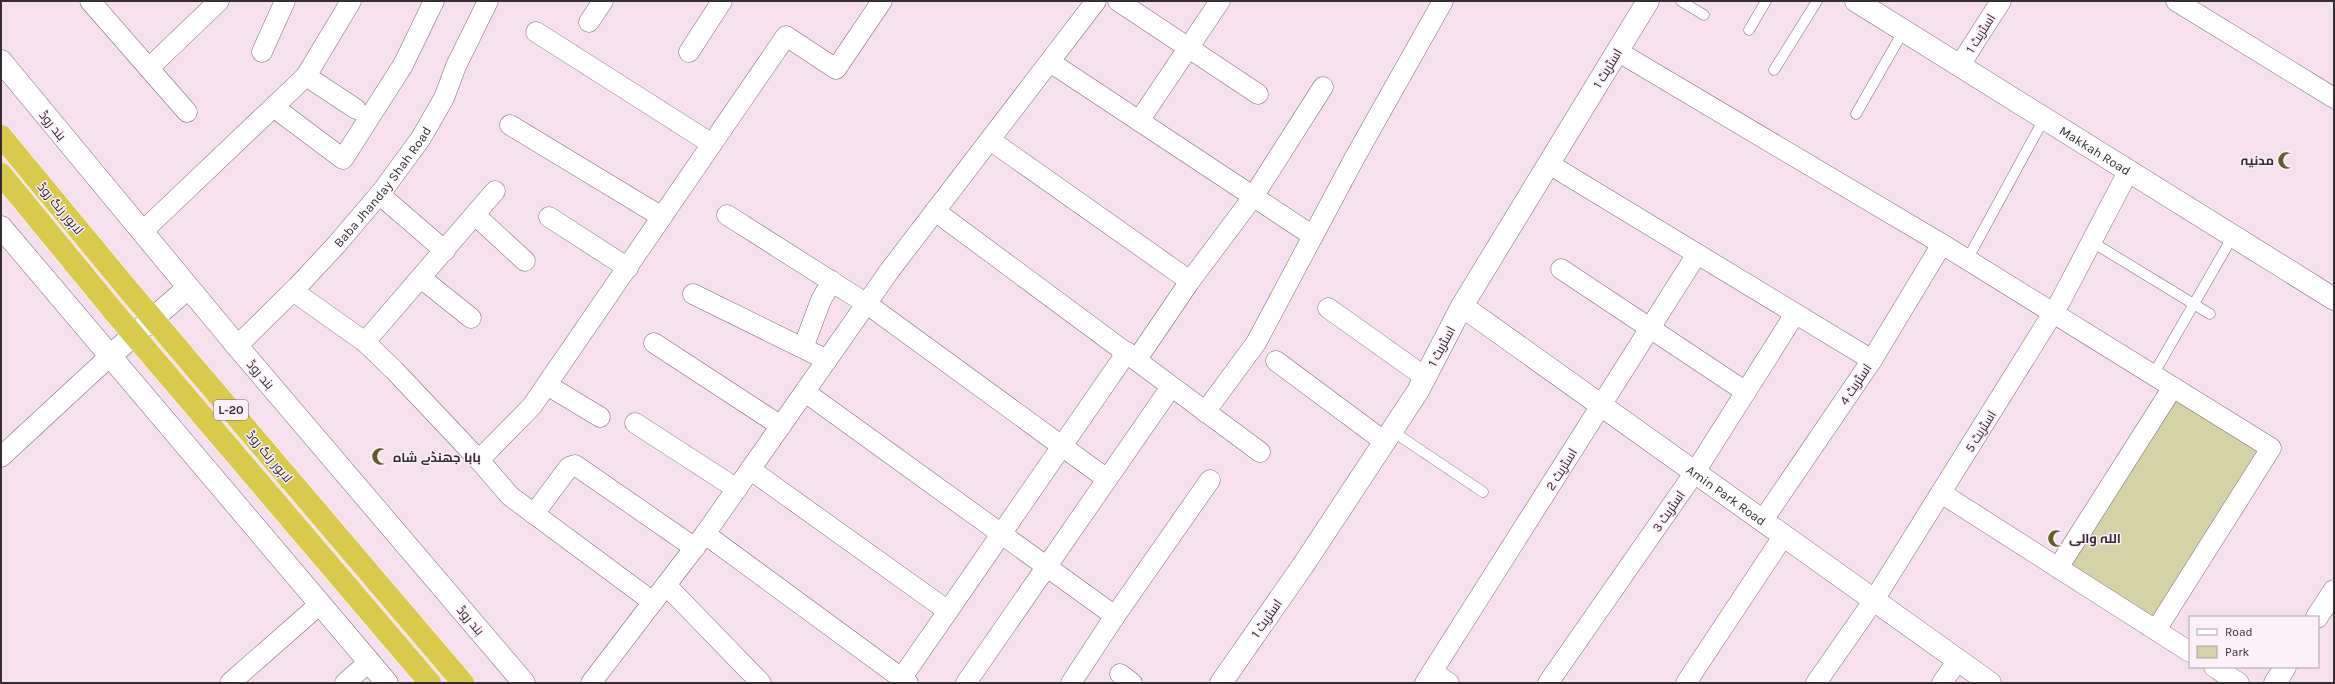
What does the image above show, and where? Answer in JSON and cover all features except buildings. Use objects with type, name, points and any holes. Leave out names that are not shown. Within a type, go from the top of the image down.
[{"type":"highway","name":"لاہور رنگ روڈ","points":[[1,136],[131,293],[463,683]]},
{"type":"highway","name":"لاہور رنگ روڈ","points":[[1,174],[120,319],[430,683]]},
{"type":"street","points":[[149,68],[219,1]]},
{"type":"street","points":[[262,52],[285,1]]},
{"type":"street","points":[[142,232],[275,108],[306,76],[352,1]]},
{"type":"street","points":[[275,108],[343,159],[403,65],[434,1]]},
{"type":"street","name":"Baba Jhanday Shah Road","points":[[236,346],[293,291],[379,194],[421,138],[444,98],[456,66],[482,10],[488,1]]},
{"type":"street","points":[[590,22],[603,1]]},
{"type":"street","points":[[689,52],[722,1]]},
{"type":"street","points":[[479,460],[532,406],[786,36],[836,69],[882,1]]},
{"type":"street","points":[[591,683],[700,541],[827,360],[935,211],[1096,1]]},
{"type":"street","points":[[1118,1],[1258,94]]},
{"type":"street","points":[[1139,121],[1220,1]]},
{"type":"street","points":[[1204,412],[1256,343],[1313,236],[1443,1]]},
{"type":"street","name":"اسٹریٹ 1","points":[[1221,683],[1304,564],[1389,436],[1425,377],[1462,306],[1648,1]]},
{"type":"street","name":"Makkah Road","points":[[1856,1],[2045,117],[2334,299]]},
{"type":"street","name":"اسٹریٹ 1","points":[[1960,65],[2001,1]]},
{"type":"street","points":[[2176,1],[2334,98]]},
{"type":"street","points":[[100,4],[149,68],[187,112]]},
{"type":"street","points":[[536,32],[712,144]]},
{"type":"street","points":[[1618,51],[1942,244],[2271,448],[2156,630]]},
{"type":"street","name":"بند روڈ","points":[[1,61],[236,346],[524,683]]},
{"type":"street","points":[[1050,62],[1313,236]]},
{"type":"street","points":[[306,76],[356,109]]},
{"type":"street","points":[[534,514],[569,467],[575,465],[700,541],[904,681],[948,611],[1062,447],[1253,197],[1323,87]]},
{"type":"street","points":[[510,125],[662,217]]},
{"type":"street","points":[[990,140],[1190,281]]},
{"type":"street","points":[[1548,164],[1872,360]]},
{"type":"street","name":"اسٹریٹ 5","points":[[1816,683],[1874,600],[2053,313],[2129,170]]},
{"type":"street","points":[[365,342],[445,251],[494,191]]},
{"type":"street","points":[[379,194],[445,251]]},
{"type":"street","points":[[935,211],[1132,355],[1170,387],[1260,452]]},
{"type":"street","points":[[475,215],[525,260]]},
{"type":"street","points":[[727,215],[867,304],[1107,480]]},
{"type":"street","points":[[549,217],[628,268]]},
{"type":"street","points":[[1,227],[387,683]]},
{"type":"street","name":"اسٹریٹ 4","points":[[1762,520],[1872,360],[1942,244]]},
{"type":"street","name":"اسٹریٹ 2","points":[[1429,677],[1696,254]]},
{"type":"street","points":[[1561,269],[1651,327],[1746,392]]},
{"type":"street","points":[[421,278],[471,318]]},
{"type":"street","points":[[803,348],[821,300],[832,281]]},
{"type":"street","points":[[1,457],[110,356],[188,288]]},
{"type":"street","points":[[293,291],[365,342],[394,370],[479,460],[510,496],[653,602]]},
{"type":"street","points":[[693,294],[827,360]]},
{"type":"street","name":"Amin Park Road","points":[[1462,306],[1990,683]]},
{"type":"street","points":[[1328,308],[1425,377]]},
{"type":"street","name":"اسٹریٹ 3","points":[[1548,683],[1695,472],[1795,314]]},
{"type":"street","points":[[654,343],[781,426]]},
{"type":"street","points":[[1276,361],[1389,436]]},
{"type":"street","points":[[547,385],[600,416]]},
{"type":"street","points":[[966,683],[1170,387]]},
{"type":"street","points":[[2058,568],[2173,387]]},
{"type":"street","points":[[805,392],[1115,616]]},
{"type":"street","points":[[635,423],[737,489]]},
{"type":"street","points":[[750,470],[948,611]]},
{"type":"street","points":[[1071,683],[1115,616],[1210,480]]},
{"type":"street","points":[[1941,493],[2189,651]]},
{"type":"street","points":[[1686,683],[1784,536]]},
{"type":"street","points":[[666,585],[761,683]]},
{"type":"street","points":[[2318,616],[2334,591]]},
{"type":"street","points":[[230,683],[320,604]]},
{"type":"street","points":[[1942,683],[1958,660]]},
{"type":"street","points":[[345,683],[369,662]]},
{"type":"street","points":[[2216,668],[2239,683]]},
{"type":"street","points":[[2274,683],[2284,668]]},
{"type":"street","points":[[1429,677],[1448,683]]},
{"type":"lane","points":[[1681,1],[1704,16]]},
{"type":"lane","points":[[1749,30],[1766,1]]},
{"type":"lane","points":[[1774,70],[1817,1]]},
{"type":"lane","points":[[1856,114],[1904,30]]},
{"type":"lane","points":[[1967,260],[2045,117]]},
{"type":"lane","points":[[2153,375],[2233,236]]},
{"type":"lane","points":[[2092,242],[2210,314]]},
{"type":"lane","points":[[1389,436],[1483,492]]},
{"type":"green space","points":[[2173,387],[2271,448],[2156,630],[2058,568]]},
{"type":"place","name":"مدنیہ","points":[[2287,160]]},
{"type":"place","name":"بابا جھنڈے شاہ","points":[[380,457]]},
{"type":"place","name":"اللہ والی","points":[[2056,538]]}]
